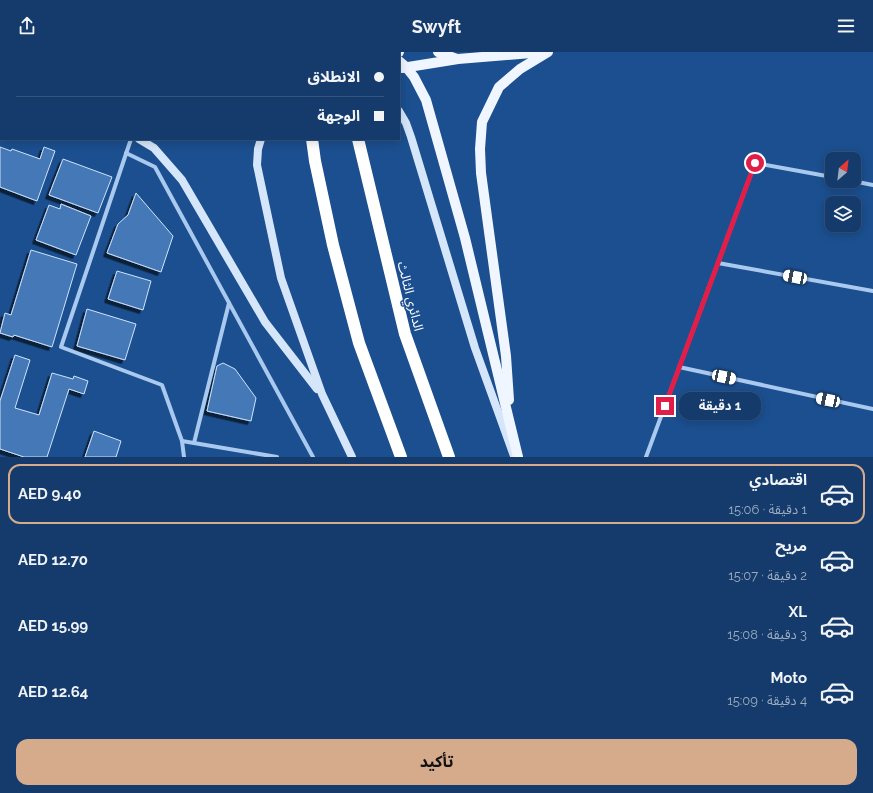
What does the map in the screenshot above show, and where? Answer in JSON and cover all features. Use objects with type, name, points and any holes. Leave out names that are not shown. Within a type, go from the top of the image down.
[{"type":"highway","points":[[312,140],[332,245],[359,343],[401,457]]},
{"type":"highway","name":"الدائري الثالث","points":[[358,140],[405,334],[449,457]]},
{"type":"main road","points":[[438,52],[458,59]]},
{"type":"main road","points":[[401,65],[543,52]]},
{"type":"main road","points":[[511,430],[506,356],[482,173],[480,149],[482,122],[499,87],[520,69],[548,52]]},
{"type":"main road","points":[[401,65],[421,87],[426,100],[465,238],[518,457]]},
{"type":"main road","points":[[400,113],[406,122],[411,136],[475,348],[514,457]]},
{"type":"main road","points":[[141,140],[154,148],[182,180],[265,322],[322,394]]},
{"type":"main road","points":[[261,140],[258,149],[257,165],[281,278],[322,394],[352,457]]},
{"type":"street","points":[[131,140],[62,347],[162,385],[182,441],[184,457]]},
{"type":"street","points":[[126,153],[155,167],[313,457]]},
{"type":"street","points":[[646,457],[755,163],[825,176]]},
{"type":"street","points":[[861,183],[873,185]]},
{"type":"street","points":[[718,263],[873,291]]},
{"type":"street","points":[[194,443],[229,303]]},
{"type":"street","points":[[679,367],[873,409]]},
{"type":"street","points":[[182,441],[277,457]]},
{"type":"building","points":[[0,147],[11,151],[12,149],[40,159],[44,147],[55,151],[37,201],[0,187]]},
{"type":"building","points":[[63,159],[112,177],[98,213],[49,195]]},
{"type":"building","points":[[136,193],[173,236],[161,272],[107,253],[118,224],[128,215]]},
{"type":"building","points":[[61,204],[91,216],[76,255],[36,240],[49,205],[60,209]]},
{"type":"building","points":[[31,250],[77,264],[52,347],[14,335],[13,337],[0,333],[5,313],[11,315]]},
{"type":"building","points":[[117,271],[151,281],[143,310],[108,299]]},
{"type":"building","points":[[87,309],[136,324],[125,360],[77,346]]},
{"type":"building","points":[[15,355],[30,360],[15,408],[39,415],[52,373],[73,379],[74,376],[88,381],[84,394],[69,389],[47,457],[24,457],[0,449],[0,401]]},
{"type":"building","points":[[223,363],[235,369],[256,398],[251,421],[207,411],[217,366]]},
{"type":"building","points":[[94,431],[121,441],[116,457],[85,457]]},
{"type":"route","points":[[665,406],[755,163]]}]
